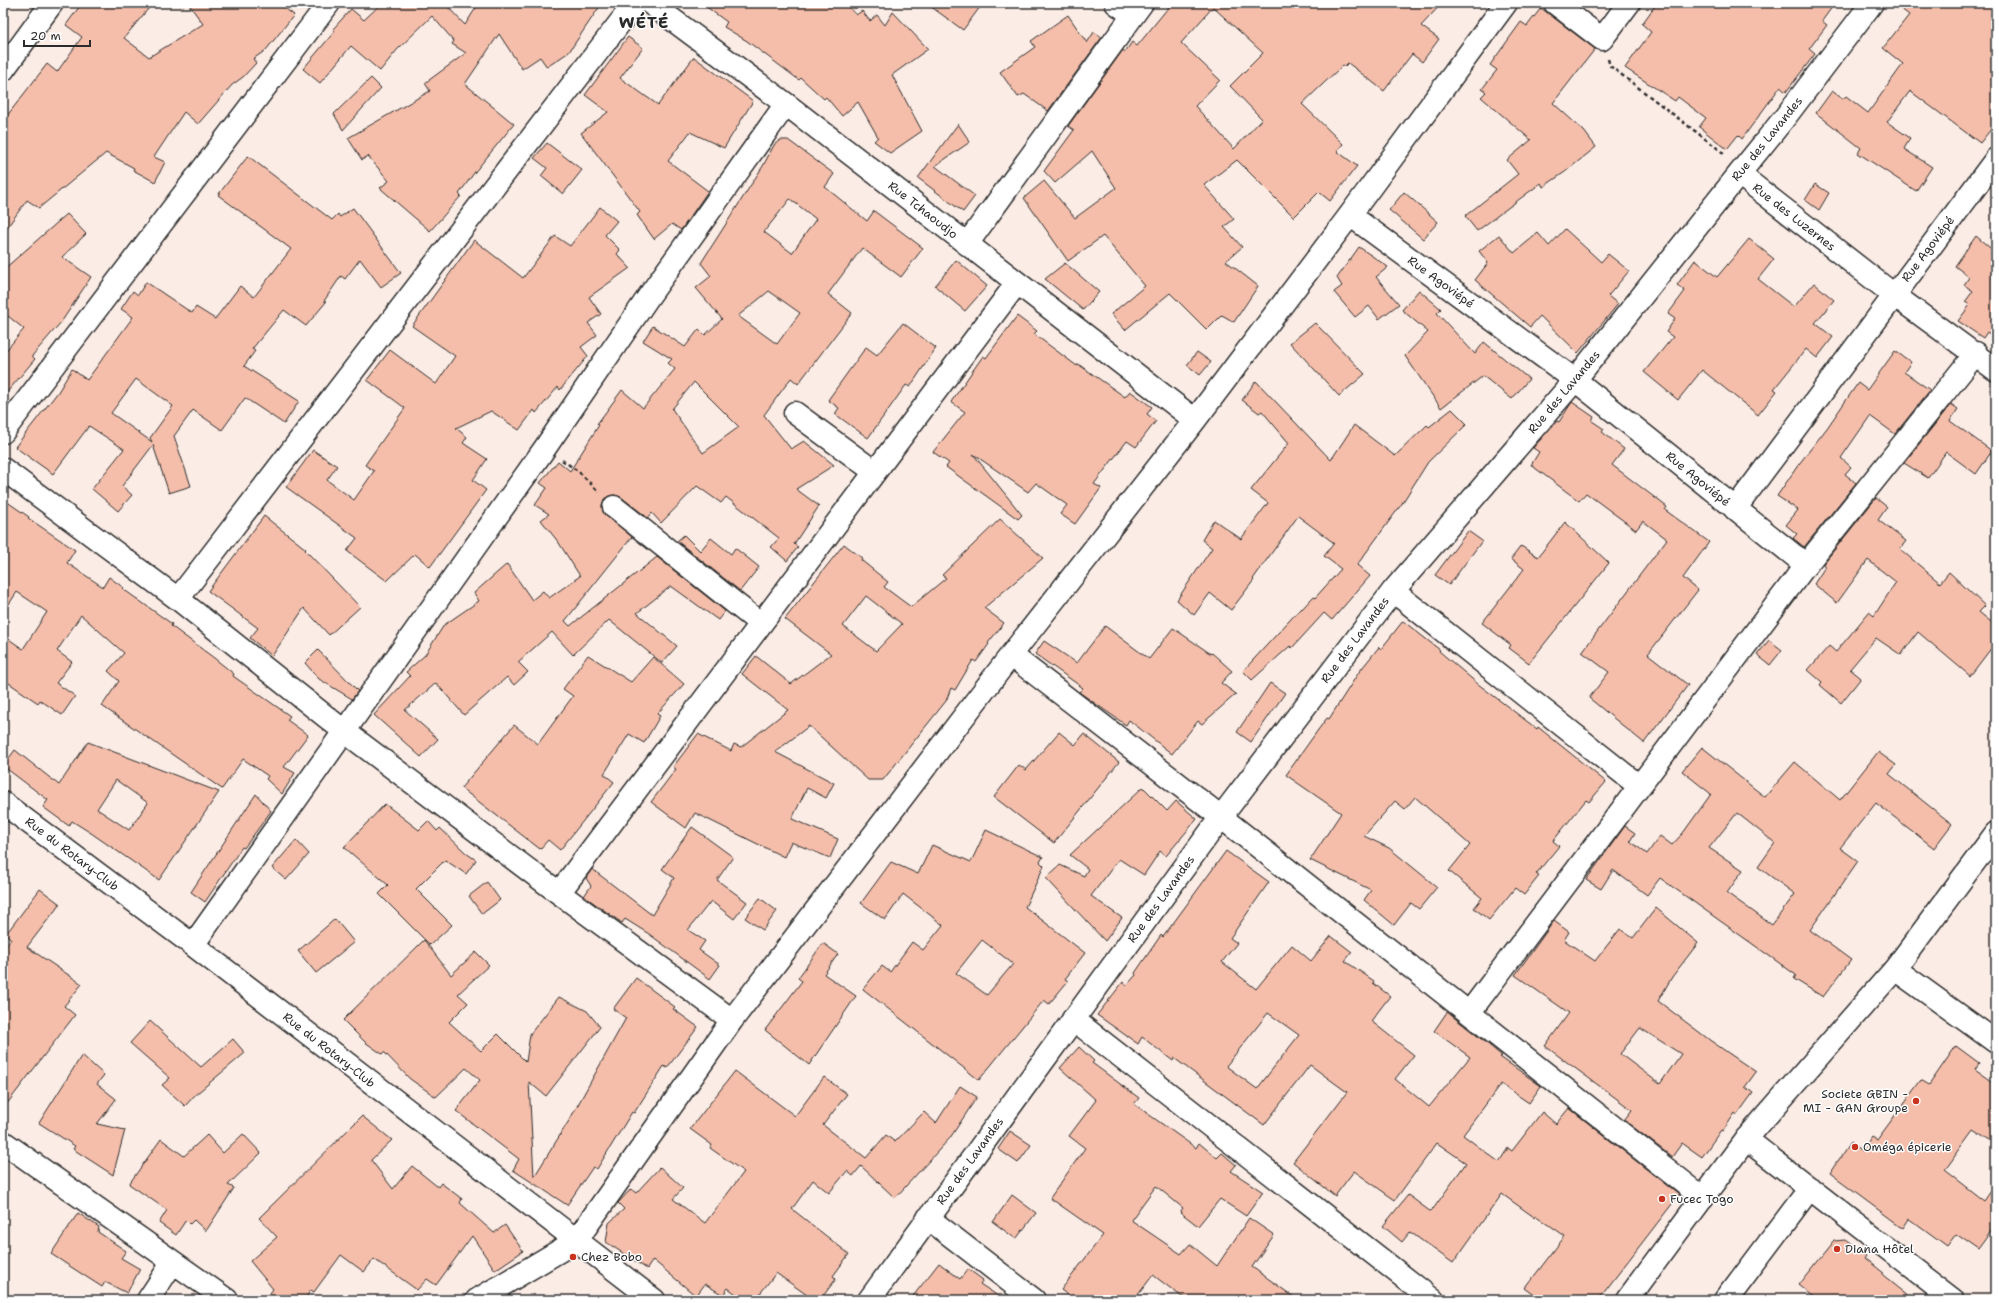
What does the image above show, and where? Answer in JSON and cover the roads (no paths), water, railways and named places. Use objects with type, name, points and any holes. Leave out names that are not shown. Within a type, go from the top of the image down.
[{"type":"street","points":[[3,70],[52,3]]},
{"type":"street","points":[[3,432],[329,3]]},
{"type":"street","points":[[178,600],[635,3]]},
{"type":"street","name":"Rue Tchaoudjo","points":[[650,3],[786,104],[1195,420]]},
{"type":"street","points":[[477,1300],[576,1241],[732,1020],[1011,655],[1195,420],[1350,215],[1506,3]]},
{"type":"street","points":[[1556,3],[1602,39],[1629,3]]},
{"type":"street","name":"Rue des Lavandes","points":[[868,1300],[1221,817],[1392,591],[1575,380],[1786,116],[1872,3]]},
{"type":"street","points":[[967,244],[1130,7]]},
{"type":"street","points":[[193,944],[545,448],[649,296],[786,104]]},
{"type":"street","name":"Rue Agoviépé","points":[[1350,215],[1575,380],[1735,509],[1996,158]]},
{"type":"street","name":"Rue des Luzernes","points":[[1739,174],[1894,295],[1976,353],[1996,370]]},
{"type":"street","points":[[559,893],[1017,283]]},
{"type":"street","points":[[1469,1013],[1806,565],[1976,353]]},
{"type":"street","points":[[795,413],[875,472]]},
{"type":"street","points":[[3,469],[178,600],[344,731],[559,893],[732,1020]]},
{"type":"street","points":[[614,507],[761,624]]},
{"type":"street","points":[[1735,509],[1806,565]]},
{"type":"street","points":[[1392,591],[1639,786]]},
{"type":"street","points":[[1011,655],[1221,817],[1703,1198]]},
{"type":"street","name":"Rue du Rotary-Club","points":[[3,803],[193,944],[654,1300]]},
{"type":"street","points":[[1627,1300],[1746,1139],[1895,969],[1996,833]]},
{"type":"street","points":[[1895,969],[1996,1042]]},
{"type":"street","points":[[1073,1019],[1433,1300]]},
{"type":"street","points":[[1746,1139],[1954,1300]]},
{"type":"street","points":[[3,1142],[227,1300]]},
{"type":"street","points":[[1726,1300],[1810,1188]]},
{"type":"street","points":[[928,1218],[1034,1300]]},
{"type":"street","points":[[148,1300],[173,1262]]},
{"type":"place","name":"Societe GBIN - MI - GAN Groupe","points":[[1916,1101]]},
{"type":"place","name":"Oméga épicerie","points":[[1855,1147]]},
{"type":"place","name":"Fucec Togo","points":[[1662,1199]]},
{"type":"place","name":"Diana Hôtel","points":[[1837,1249]]},
{"type":"place","name":"Chez Bobo","points":[[573,1257]]},
{"type":"district","name":"WÉTÉ","points":[[644,22]]}]
